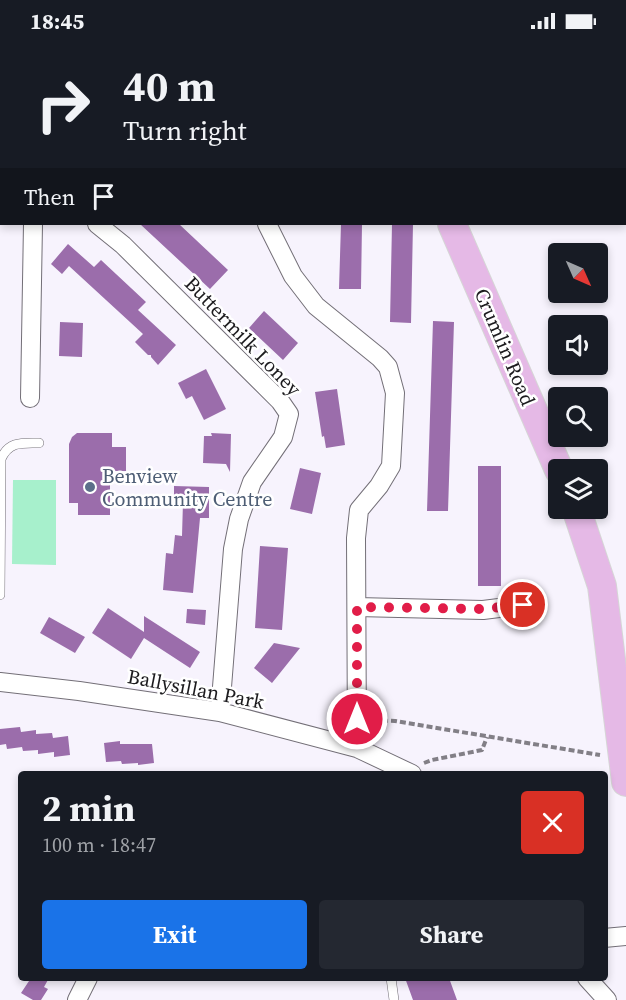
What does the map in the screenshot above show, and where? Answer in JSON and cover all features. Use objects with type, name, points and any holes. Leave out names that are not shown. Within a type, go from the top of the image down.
[{"type":"main road","name":"Crumlin Road","points":[[452,225],[554,459]]},
{"type":"main road","points":[[580,519],[602,586],[626,782]]},
{"type":"street","points":[[30,398],[33,225]]},
{"type":"street","name":"Buttermilk Loney","points":[[98,225],[123,245],[280,401],[289,414],[284,437],[252,482],[239,519],[233,549],[220,712]]},
{"type":"street","points":[[268,225],[293,276],[304,291],[316,306],[388,367],[395,393],[391,466],[379,486],[359,510],[356,538],[357,748]]},
{"type":"street","points":[[357,607],[483,609],[523,605]]},
{"type":"street","name":"Ballysillan Park","points":[[0,682],[220,712],[357,748],[404,771]]},
{"type":"street","points":[[608,938],[626,936]]},
{"type":"street","points":[[77,1000],[86,981]]},
{"type":"street","points":[[590,981],[607,1000]]},
{"type":"lane","points":[[0,594],[1,459],[11,446],[18,442],[39,443]]},
{"type":"lane","points":[[391,981],[394,1000]]},
{"type":"path","points":[[357,719],[394,721],[602,755],[623,754]]},
{"type":"path","points":[[412,771],[432,760],[482,750],[487,736]]},
{"type":"green space","points":[[13,480],[56,480],[56,565],[12,564]]},
{"type":"building","points":[[141,225],[180,225],[228,270],[210,289]]},
{"type":"building","points":[[341,225],[362,225],[361,289],[339,289]]},
{"type":"building","points":[[392,225],[413,225],[411,323],[390,322]]},
{"type":"building","points":[[68,244],[94,267],[101,260],[146,302],[138,310],[176,345],[158,365],[151,355],[148,355],[135,342],[143,334],[69,266],[62,274],[51,264]]},
{"type":"building","points":[[264,311],[298,343],[283,360],[249,328]]},
{"type":"building","points":[[433,321],[454,322],[448,511],[427,511]]},
{"type":"building","points":[[60,322],[83,323],[82,357],[59,356]]},
{"type":"building","points":[[206,369],[226,409],[204,420],[192,396],[186,399],[178,383]]},
{"type":"building","points":[[337,389],[345,445],[326,448],[324,436],[322,437],[315,392]]},
{"type":"building","name":"Benview Community Centre","points":[[77,433],[112,433],[112,447],[126,447],[126,471],[110,471],[110,515],[78,515],[78,503],[69,503],[69,444]]},
{"type":"building","points":[[211,433],[231,434],[230,472],[226,464],[203,463],[204,436],[212,436]]},
{"type":"building","points":[[478,466],[501,466],[501,586],[478,586]]},
{"type":"building","points":[[300,468],[321,473],[312,514],[290,509]]},
{"type":"building","points":[[174,486],[209,487],[209,518],[200,518],[193,593],[163,590],[166,553],[173,554],[175,535],[182,536],[183,502],[174,502]]},
{"type":"building","points":[[260,546],[288,548],[282,630],[255,628]]},
{"type":"building","points":[[108,608],[144,632],[144,616],[200,652],[190,668],[144,638],[131,659],[92,633]]},
{"type":"building","points":[[187,609],[206,610],[205,625],[186,623]]},
{"type":"building","points":[[49,617],[85,637],[75,653],[40,633]]},
{"type":"building","points":[[274,643],[300,648],[272,683],[254,668]]},
{"type":"building","points":[[20,727],[21,732],[36,730],[36,734],[52,733],[53,738],[68,736],[70,755],[54,757],[54,752],[38,754],[38,750],[23,751],[22,747],[7,749],[6,744],[0,745],[0,729]]},
{"type":"building","points":[[120,741],[120,744],[152,744],[154,763],[138,765],[138,763],[122,764],[121,761],[106,762],[104,743]]},
{"type":"building","points":[[29,981],[47,981],[44,987],[48,989],[41,1000],[33,1000],[21,993]]},
{"type":"building","points":[[406,981],[450,981],[457,1000],[413,1000]]},
{"type":"place","name":"Benview Community Centre","points":[[90,487]]},
{"type":"route","points":[[357,719],[357,607],[483,609],[523,605]]}]
